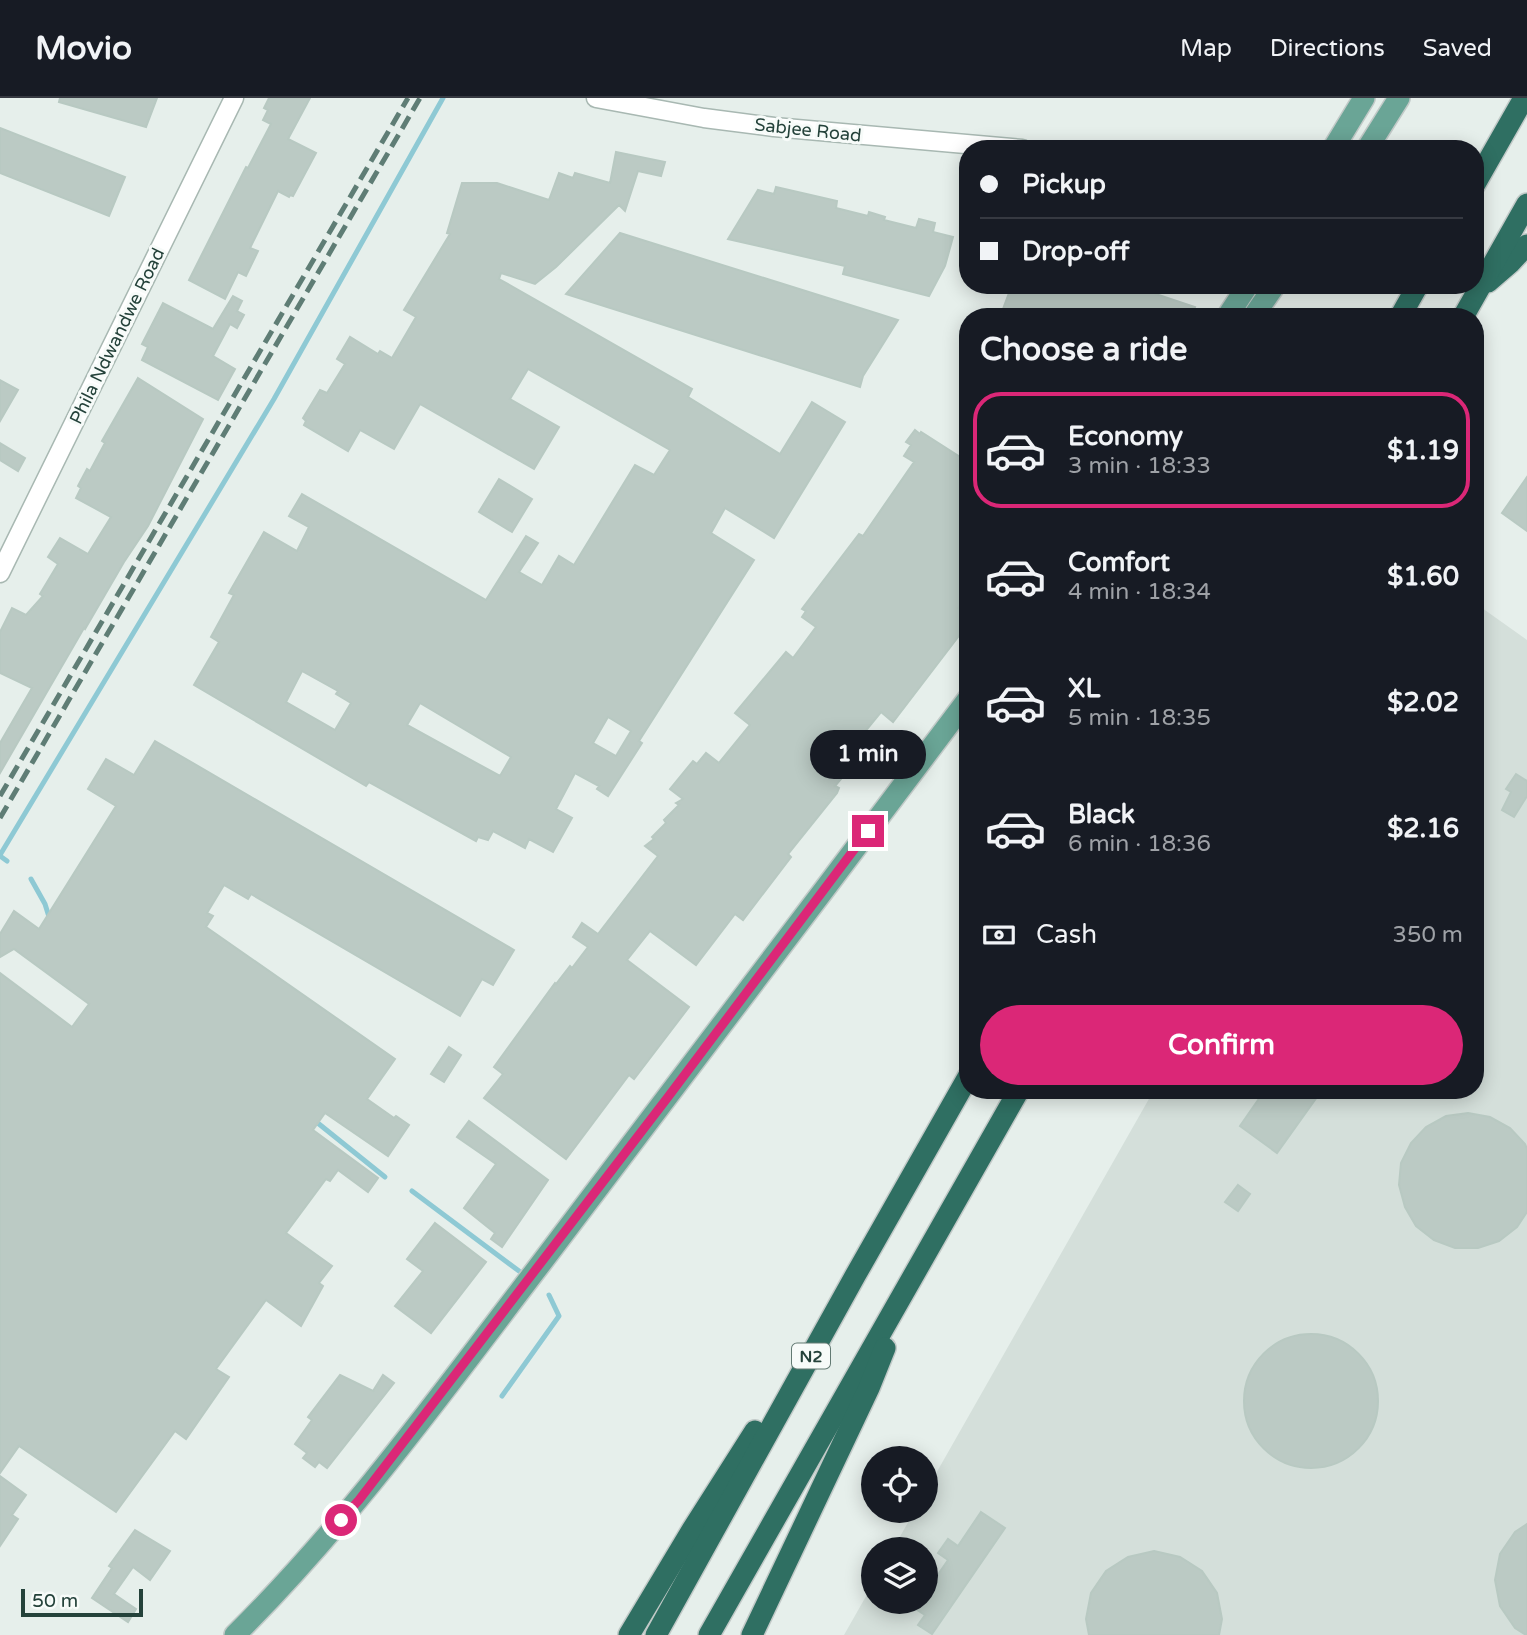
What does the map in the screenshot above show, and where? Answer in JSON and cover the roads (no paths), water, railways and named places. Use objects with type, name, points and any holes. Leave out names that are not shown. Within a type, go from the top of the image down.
[{"type":"highway","points":[[1484,168],[1524,98]]},
{"type":"highway","points":[[1484,279],[1527,204]]},
{"type":"highway","points":[[1484,284],[1527,245]]},
{"type":"highway","name":"N2","points":[[656,1635],[959,1093]]},
{"type":"highway","name":"N2","points":[[709,1635],[1014,1099]]},
{"type":"highway","points":[[629,1635],[692,1530],[855,1276]]},
{"type":"highway","points":[[752,1635],[869,1388],[912,1277]]},
{"type":"main road","points":[[1338,140],[1364,98]]},
{"type":"main road","points":[[1373,140],[1399,98]]},
{"type":"main road","points":[[234,1635],[270,1600],[359,1500],[660,1108],[959,711]]},
{"type":"street","name":"Phila Ndwandwe Road","points":[[0,573],[234,98]]},
{"type":"street","name":"Sabjee Road","points":[[596,98],[747,124],[959,143]]},
{"type":"waterway","points":[[0,855],[274,399],[443,98]]},
{"type":"waterway","points":[[0,856],[7,861]]},
{"type":"waterway","points":[[31,879],[45,904],[50,920]]},
{"type":"waterway","points":[[314,1120],[385,1177]]},
{"type":"waterway","points":[[412,1191],[519,1271]]},
{"type":"waterway","points":[[502,1396],[559,1316],[549,1295]]},
{"type":"railway","points":[[0,796],[408,98]]},
{"type":"railway","points":[[0,818],[420,98]]}]
